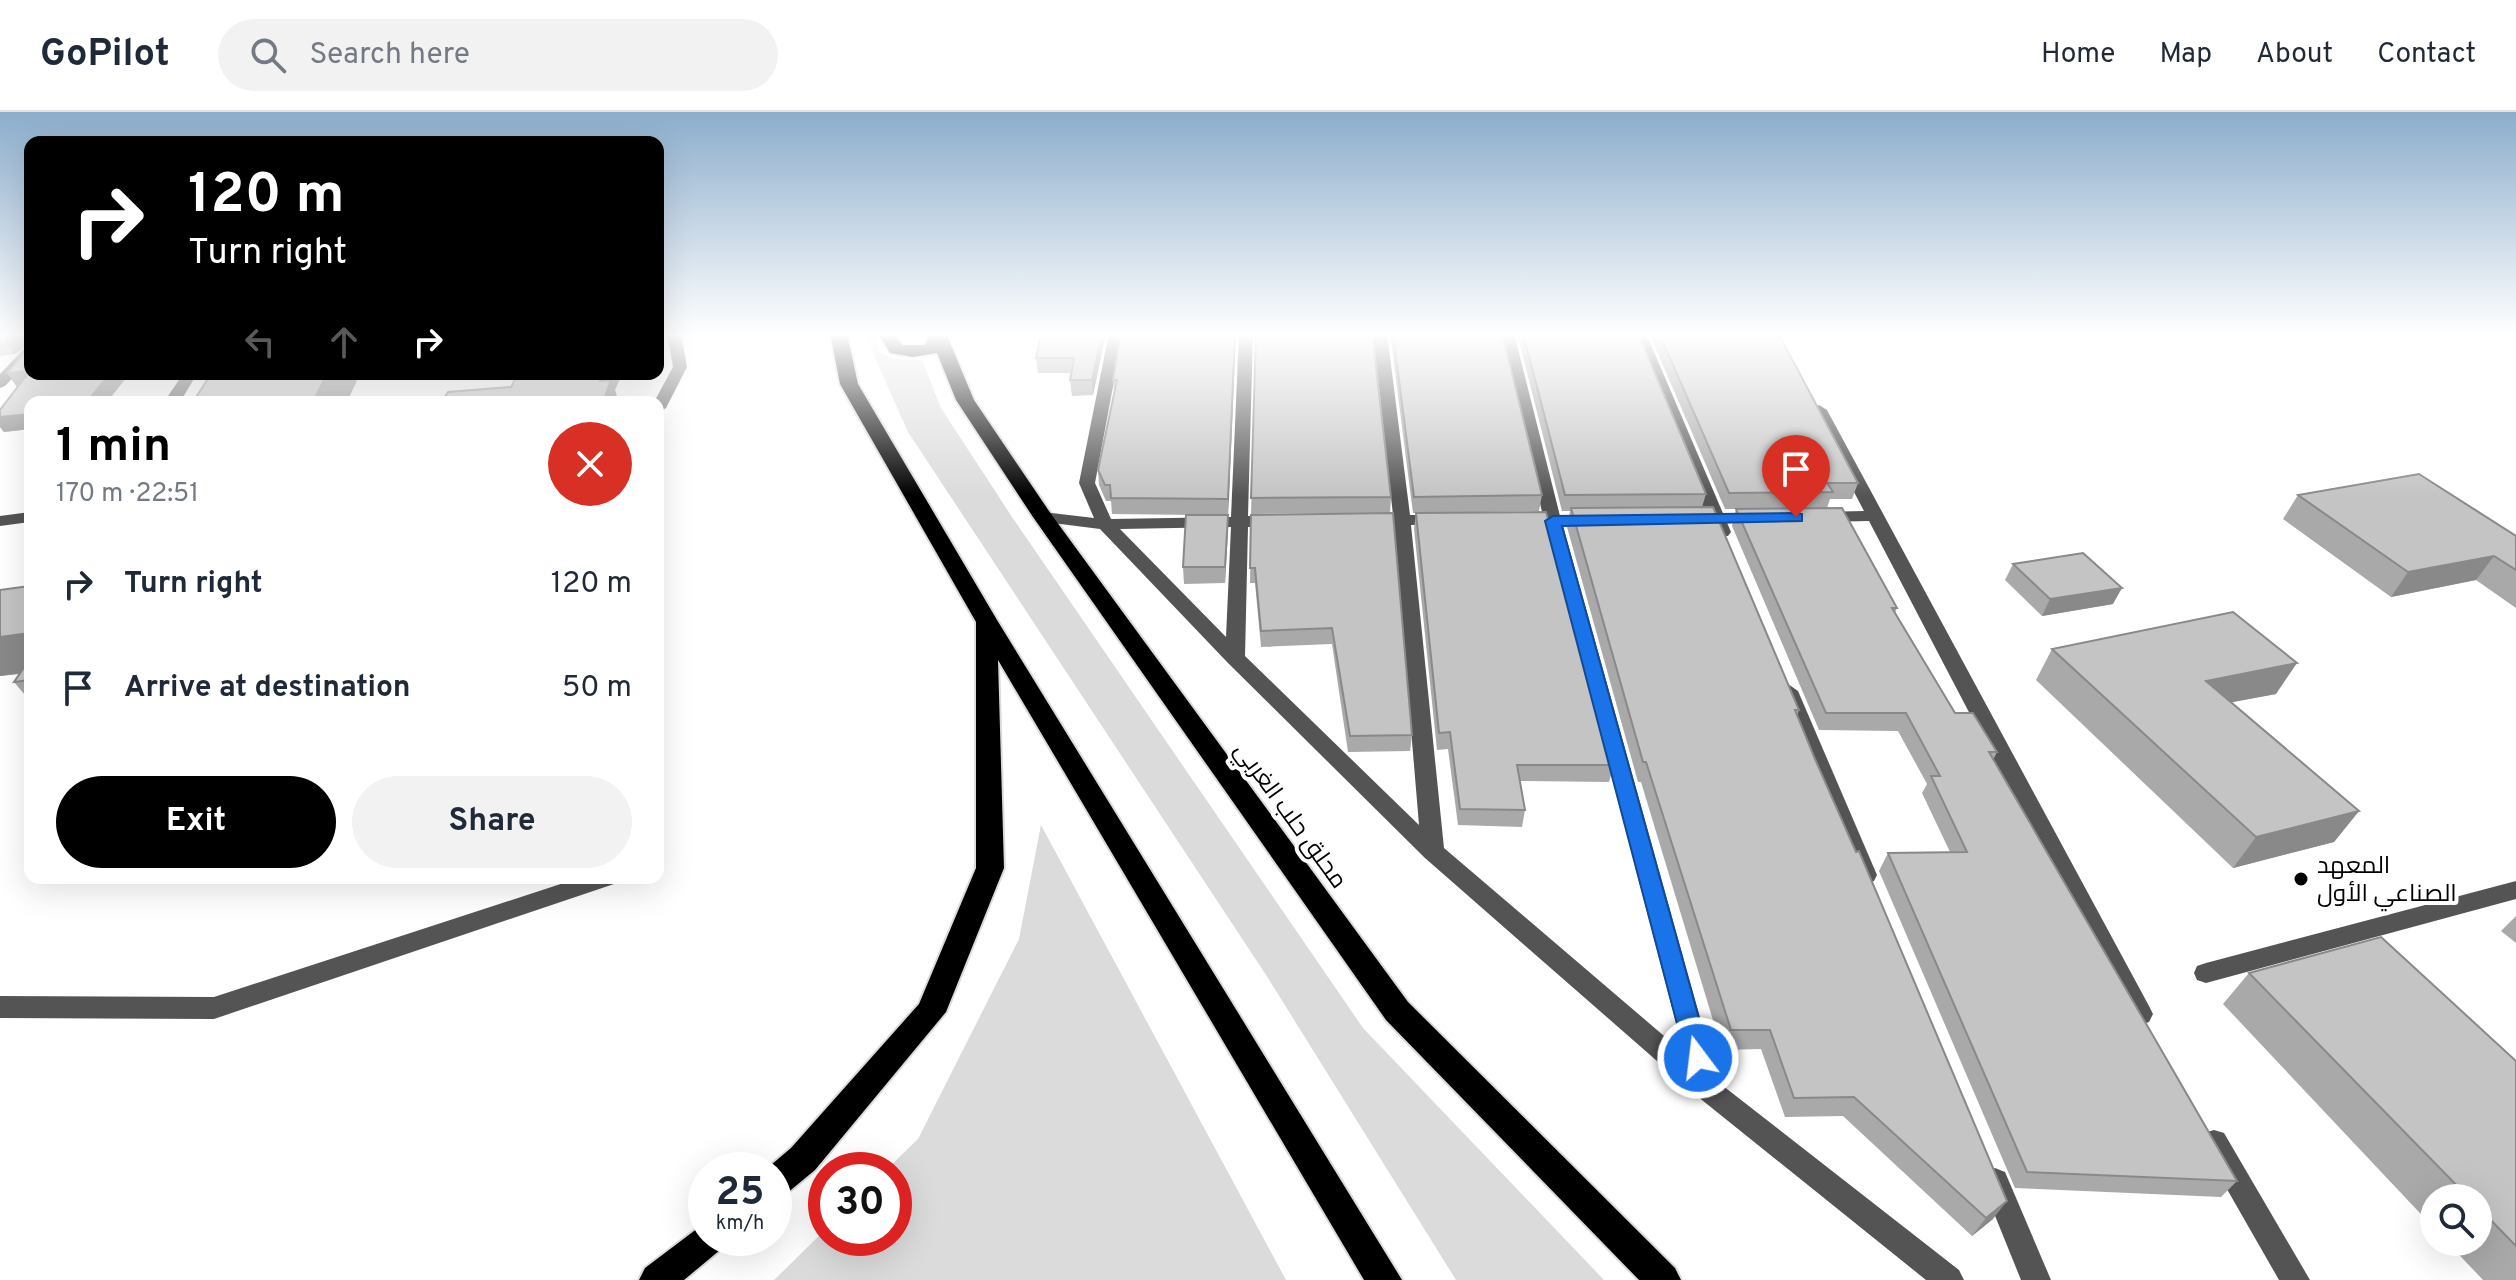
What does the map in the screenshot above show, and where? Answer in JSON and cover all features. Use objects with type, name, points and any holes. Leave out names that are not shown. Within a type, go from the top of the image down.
[{"type":"highway","points":[[851,388],[986,620],[1384,1280]]},
{"type":"highway","name":"محلق حلب الغربي","points":[[960,388],[1043,517],[1397,1011],[1663,1280]]},
{"type":"highway","points":[[792,1168],[931,1012],[990,868],[986,620]]},
{"type":"highway","points":[[657,1280],[688,1254]]},
{"type":"street","points":[[1105,388],[1087,483],[1105,524],[1235,658],[1433,852],[1706,1088],[1949,1280]]},
{"type":"street","points":[[1235,658],[1244,388]]},
{"type":"street","points":[[1386,388],[1433,852]]},
{"type":"street","points":[[1520,388],[1553,521],[1706,1088]]},
{"type":"street","points":[[1662,388],[1729,549]]},
{"type":"street","points":[[1806,388],[2153,1037]]},
{"type":"street","points":[[1804,517],[1876,516]]},
{"type":"street","points":[[1043,517],[1105,524],[1299,521]]},
{"type":"street","points":[[0,521],[24,518]]},
{"type":"street","points":[[1358,520],[1462,520]]},
{"type":"street","points":[[1507,521],[1612,521]]},
{"type":"street","points":[[1778,666],[1876,900]]},
{"type":"street","points":[[0,1007],[214,1008],[588,884]]},
{"type":"street","points":[[2206,973],[2516,890]]},
{"type":"street","points":[[2200,1118],[2295,1280]]},
{"type":"street","points":[[1987,1163],[2036,1280]]},
{"type":"shaded area","points":[[888,388],[933,388],[941,408],[1012,517],[1363,1028],[1604,1280],[1456,1280],[1268,978],[908,432]]},
{"type":"shaded area","points":[[1041,825],[1286,1280],[774,1280],[808,1247],[808,1256],[912,1256],[912,1152],[905,1152],[918,1139],[1019,939]]},
{"type":"building","points":[[17,388],[98,388],[92,396],[24,396],[24,415],[0,417],[0,410]]},
{"type":"building","points":[[202,388],[320,388],[316,396],[197,396]]},
{"type":"building","points":[[505,388],[608,388],[605,396],[446,396],[448,392]]},
{"type":"building","points":[[1115,388],[1233,388],[1228,499],[1111,498],[1110,485],[1105,485],[1098,470]]},
{"type":"building","points":[[1254,388],[1378,388],[1391,497],[1251,498]]},
{"type":"building","points":[[1400,388],[1515,388],[1542,495],[1414,497]]},
{"type":"building","points":[[1537,388],[1661,388],[1706,494],[1565,495]]},
{"type":"building","points":[[1683,388],[1807,388],[1858,483],[1827,483],[1833,492],[1729,493]]},
{"type":"building","points":[[2419,474],[2516,536],[2516,570],[2494,556],[2408,572],[2298,495]]},
{"type":"building","points":[[1713,507],[1799,710],[1795,710],[1815,759],[1856,852],[1859,851],[2007,1201],[1986,1218],[1854,1097],[1794,1098],[1770,1030],[1731,1030],[1646,762],[1643,762],[1571,508]]},
{"type":"building","points":[[1842,508],[1897,608],[1892,608],[1955,713],[1973,713],[1997,752],[1989,752],[2237,1181],[2027,1172],[1888,853],[1967,852],[1931,776],[1940,776],[1906,713],[1826,713],[1736,509]]},
{"type":"building","points":[[1546,512],[1614,765],[1517,765],[1525,810],[1460,809],[1450,732],[1439,733],[1416,513]]},
{"type":"building","points":[[1393,513],[1412,735],[1350,736],[1332,628],[1261,631],[1255,568],[1250,568],[1251,515]]},
{"type":"building","points":[[1186,515],[1228,515],[1225,567],[1183,567]]},
{"type":"building","points":[[2083,553],[2122,588],[2050,599],[2013,564]]},
{"type":"building","points":[[24,587],[24,634],[0,637],[0,590]]},
{"type":"building","points":[[2233,612],[2297,663],[2206,681],[2359,811],[2256,837],[2052,649]]},
{"type":"building","points":[[24,668],[24,681],[14,682]]},
{"type":"building","points":[[2381,937],[2516,1061],[2516,1246],[2492,1221],[2492,1184],[2455,1184],[2249,973]]},
{"type":"place","name":"المعهد الصناعي الأول","points":[[2301,879]]},
{"type":"route","points":[[1698,1058],[1553,521],[1796,517]]}]
